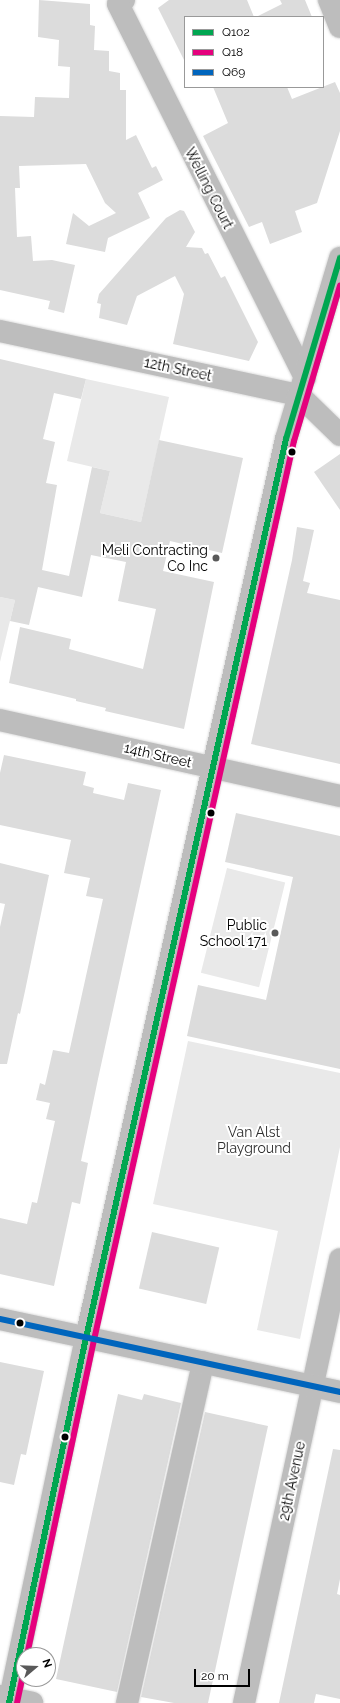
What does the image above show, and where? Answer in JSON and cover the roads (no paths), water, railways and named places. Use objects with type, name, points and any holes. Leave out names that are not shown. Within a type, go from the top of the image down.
[{"type":"street","name":"Welling Court","points":[[124,0],[118,4],[302,386]]},
{"type":"street","points":[[329,0],[340,27]]},
{"type":"street","points":[[32,1703],[6,1699],[286,439],[340,258]]},
{"type":"street","name":"12th Street","points":[[0,331],[302,386]]},
{"type":"street","points":[[302,386],[340,435]]},
{"type":"street","name":"14th Street","points":[[0,720],[340,796]]},
{"type":"street","name":"29th Avenue","points":[[244,1703],[340,1259]]},
{"type":"street","points":[[0,1319],[340,1392]]},
{"type":"street","points":[[127,1703],[203,1362]]},
{"type":"place","name":"Meli Contracting Co Inc","points":[[216,558]]},
{"type":"place","name":"Public School 171","points":[[275,933]]},
{"type":"park label","name":"Van Alst Playground","points":[[254,1140]]}]
